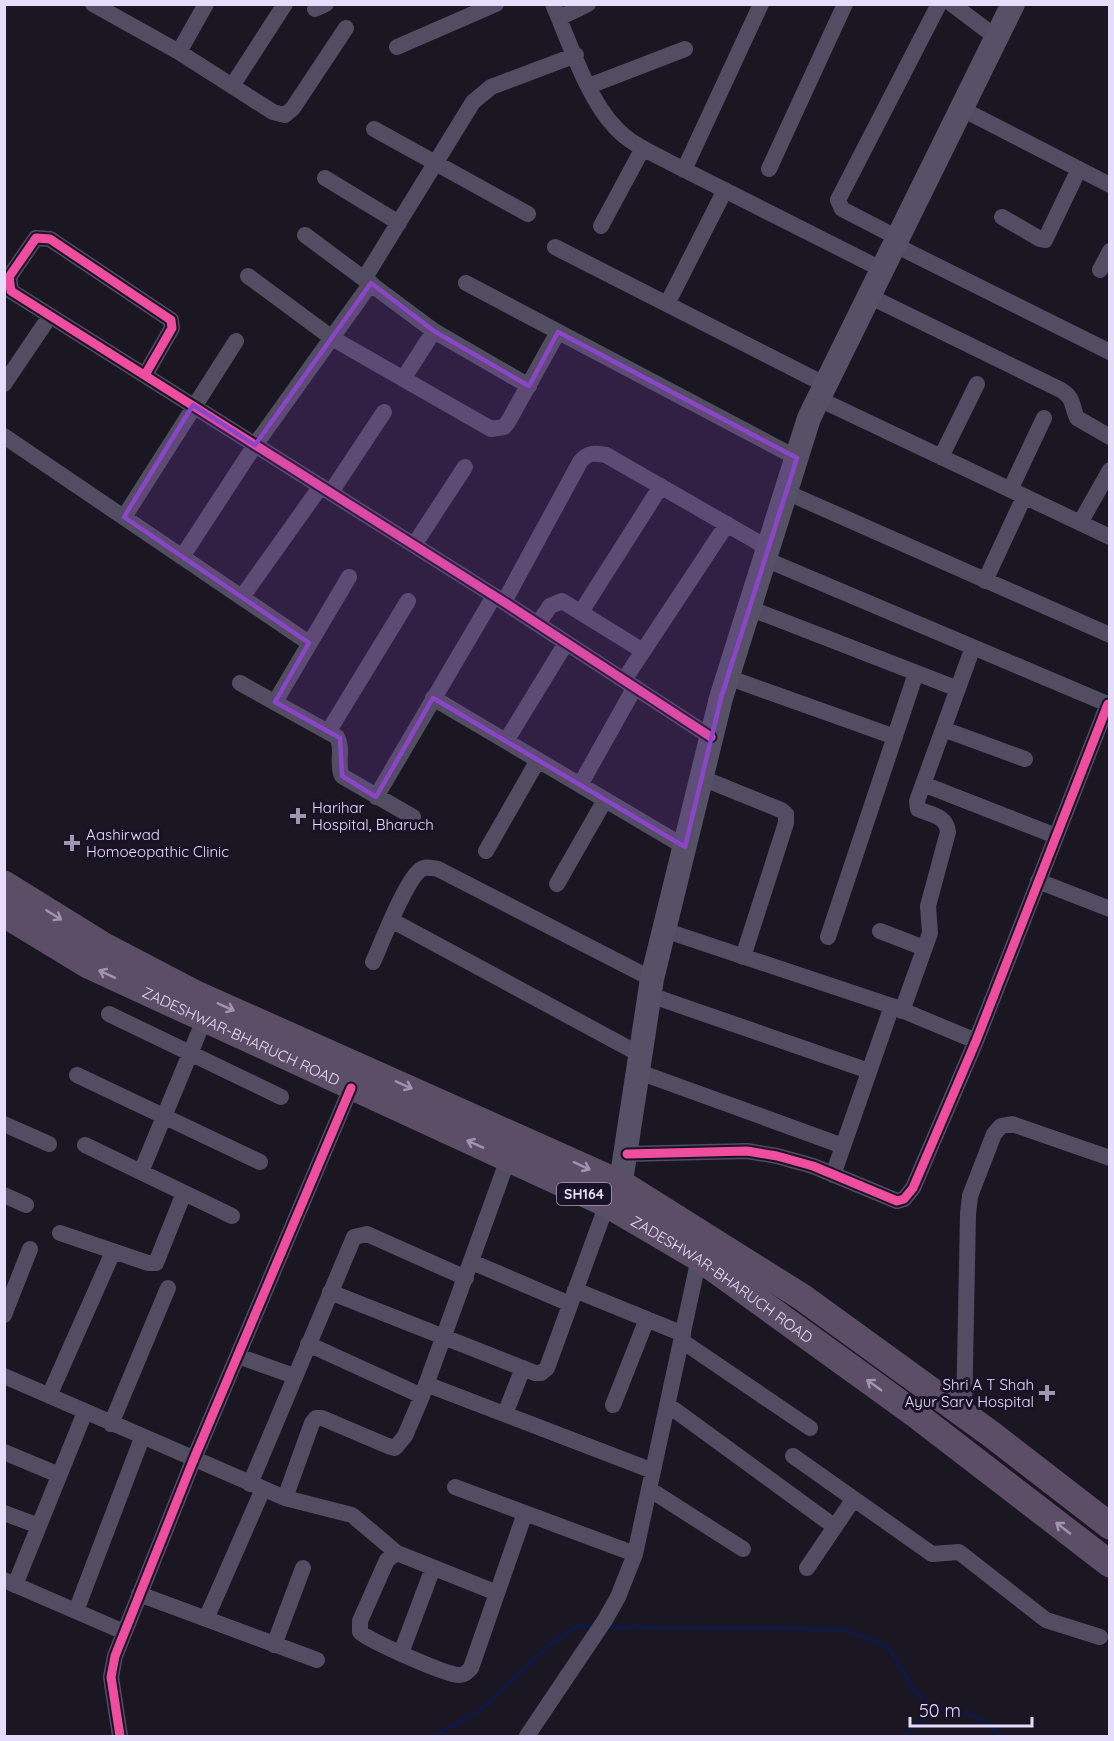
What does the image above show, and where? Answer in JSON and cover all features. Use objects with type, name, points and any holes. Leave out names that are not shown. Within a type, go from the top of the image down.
[{"type":"main road","points":[[615,1199],[627,1154],[651,987],[711,737],[809,418],[1013,4]]},
{"type":"main road","name":"ZADESHWAR-BHARUCH ROAD","points":[[4,884],[104,946],[194,993],[615,1199],[802,1298],[964,1414],[1109,1524]]},
{"type":"main road","name":"ZADESHWAR-BHARUCH ROAD","points":[[4,914],[88,965],[204,1020],[508,1159],[615,1199],[915,1414],[1110,1564]]},
{"type":"street","points":[[93,4],[179,52],[273,112],[285,115],[293,108],[346,28]]},
{"type":"street","points":[[179,52],[206,4]]},
{"type":"street","points":[[232,86],[285,4]]},
{"type":"street","points":[[397,47],[496,4]]},
{"type":"street","points":[[588,4],[556,11],[589,86],[606,117],[616,129],[643,148],[684,170],[883,270]]},
{"type":"street","points":[[684,170],[761,4]]},
{"type":"street","points":[[769,170],[845,4]]},
{"type":"street","points":[[939,4],[838,200],[842,209],[897,242],[1110,352]]},
{"type":"street","points":[[952,4],[997,38]]},
{"type":"street","points":[[589,86],[685,49]]},
{"type":"street","points":[[182,557],[255,445],[332,338],[473,102],[482,93],[576,55]]},
{"type":"street","points":[[962,109],[1110,185]]},
{"type":"street","points":[[374,129],[528,214]]},
{"type":"street","points":[[601,226],[643,148]]},
{"type":"street","points":[[1002,217],[1045,240],[1080,169]]},
{"type":"street","points":[[325,178],[399,223]]},
{"type":"street","points":[[667,304],[725,190]]},
{"type":"street","points":[[305,235],[434,331],[529,386]]},
{"type":"street","points":[[145,375],[172,328],[171,320],[50,239],[42,237],[31,243],[9,277],[8,285],[11,291],[499,599],[711,737]]},
{"type":"street","points":[[555,247],[667,304],[941,457],[1110,537]]},
{"type":"street","points":[[1100,270],[1110,251]]},
{"type":"street","points":[[248,276],[332,338],[491,429],[504,427],[508,422],[558,332]]},
{"type":"street","points":[[465,283],[797,458]]},
{"type":"street","points":[[869,296],[1061,390],[1070,396],[1077,418],[1110,437]]},
{"type":"street","points":[[4,384],[50,316]]},
{"type":"street","points":[[403,379],[434,331]]},
{"type":"street","points":[[124,517],[193,405],[236,341]]},
{"type":"street","points":[[941,457],[977,384]]},
{"type":"street","points":[[242,597],[384,412]]},
{"type":"street","points":[[985,580],[1044,418]]},
{"type":"street","points":[[4,436],[309,643]]},
{"type":"street","points":[[376,797],[433,698],[499,599],[585,455],[593,453],[606,455],[661,486],[727,524],[767,553],[973,647],[1109,705],[976,1041],[913,1188],[904,1199],[897,1201],[833,1175],[777,1156],[747,1151],[627,1154]]},
{"type":"street","points":[[414,545],[465,467]]},
{"type":"street","points":[[1080,523],[1110,470]]},
{"type":"street","points":[[581,612],[661,486]]},
{"type":"street","points":[[786,492],[1110,635]]},
{"type":"street","points":[[580,785],[644,651],[727,524]]},
{"type":"street","points":[[275,702],[348,577]]},
{"type":"street","points":[[328,732],[408,601]]},
{"type":"street","points":[[538,624],[556,601],[562,601],[644,651]]},
{"type":"street","points":[[749,608],[958,689]]},
{"type":"street","points":[[506,741],[566,643]]},
{"type":"street","points":[[833,1175],[869,1071],[930,933],[928,906],[948,832],[946,823],[941,818],[918,808],[916,801],[973,647]]},
{"type":"street","points":[[828,937],[916,673]]},
{"type":"street","points":[[728,677],[895,737]]},
{"type":"street","points":[[240,683],[340,741],[339,769],[342,776],[413,817]]},
{"type":"street","points":[[433,698],[685,847]]},
{"type":"street","points":[[943,729],[1025,759]]},
{"type":"street","points":[[486,851],[538,760]]},
{"type":"street","points":[[702,778],[782,810],[786,814],[786,823],[743,957]]},
{"type":"street","points":[[923,784],[1056,836]]},
{"type":"street","points":[[557,884],[605,800]]},
{"type":"street","points":[[373,962],[418,871],[425,867],[438,868],[651,987],[869,1071]]},
{"type":"street","points":[[1038,881],[1110,909]]},
{"type":"street","points":[[393,921],[640,1063],[843,1146]]},
{"type":"street","points":[[664,930],[897,1008],[976,1041]]},
{"type":"street","points":[[880,931],[924,948]]},
{"type":"street","points":[[109,1014],[281,1096]]},
{"type":"street","points":[[141,1172],[204,1020]]},
{"type":"street","points":[[77,1075],[260,1162]]},
{"type":"street","points":[[120,1732],[111,1677],[115,1656],[193,1461],[351,1088]]},
{"type":"street","points":[[4,1124],[49,1144]]},
{"type":"street","points":[[964,1414],[968,1214],[970,1196],[994,1134],[1001,1126],[1011,1124],[1110,1158]]},
{"type":"street","points":[[85,1145],[232,1215]]},
{"type":"street","points":[[285,1498],[312,1423],[316,1419],[395,1448],[405,1436],[469,1270],[508,1159]]},
{"type":"street","points":[[60,1233],[112,1252],[148,1263],[156,1263],[184,1193]]},
{"type":"street","points":[[4,1195],[26,1205]]},
{"type":"street","points":[[330,1292],[535,1373],[541,1373],[547,1368],[573,1297],[615,1199]]},
{"type":"street","points":[[206,1619],[257,1487],[294,1376],[354,1237],[360,1234],[366,1234],[469,1270],[647,1319],[682,1337],[810,1428]]},
{"type":"street","points":[[4,1315],[12,1273],[30,1249]]},
{"type":"street","points":[[49,1396],[112,1252]]},
{"type":"street","points":[[527,1737],[605,1620],[618,1596],[635,1554],[699,1258]]},
{"type":"street","points":[[111,1424],[168,1288]]},
{"type":"street","points":[[613,1405],[647,1319]]},
{"type":"street","points":[[308,1344],[424,1390],[505,1414],[653,1471]]},
{"type":"street","points":[[238,1356],[294,1376]]},
{"type":"street","points":[[505,1414],[523,1368]]},
{"type":"street","points":[[4,1376],[193,1461],[257,1487],[285,1498],[352,1515],[397,1553],[497,1593]]},
{"type":"street","points":[[668,1405],[835,1527]]},
{"type":"street","points":[[85,1412],[39,1526],[10,1583],[124,1632]]},
{"type":"street","points":[[76,1611],[142,1438]]},
{"type":"street","points":[[4,1452],[59,1475]]},
{"type":"street","points":[[793,1456],[932,1554],[959,1552],[1046,1620],[1100,1637]]},
{"type":"street","points":[[455,1487],[635,1554]]},
{"type":"street","points":[[649,1489],[743,1549]]},
{"type":"street","points":[[807,1568],[853,1500]]},
{"type":"street","points":[[4,1513],[39,1526]]},
{"type":"street","points":[[397,1553],[387,1560],[359,1626],[364,1635],[401,1653],[463,1675],[471,1668],[525,1513]]},
{"type":"street","points":[[274,1645],[303,1568]]},
{"type":"street","points":[[401,1653],[433,1568]]},
{"type":"street","points":[[139,1594],[316,1660]]},
{"type":"highlighted area","points":[[371,283],[434,331],[529,386],[558,332],[797,458],[721,698],[685,847],[433,698],[376,797],[342,776],[340,738],[275,702],[309,643],[124,517],[193,405],[255,445]]},
{"type":"waterway","points":[[434,1736],[479,1711],[552,1643],[578,1626],[597,1627]]},
{"type":"waterway","points":[[605,1627],[844,1629],[888,1647],[913,1689],[938,1712]]},
{"type":"waterway","points":[[904,1736],[923,1719],[948,1707],[979,1718],[1002,1736]]},
{"type":"cycle path","points":[[145,375],[172,328],[171,320],[50,239],[36,238],[9,277],[11,291],[504,602],[711,737]]},
{"type":"cycle path","points":[[627,1154],[747,1151],[813,1166],[897,1201],[904,1199],[913,1188],[976,1041],[1108,704]]},
{"type":"cycle path","points":[[120,1736],[111,1677],[115,1656],[193,1461],[351,1088]]},
{"type":"place","name":"Harihar Hospital, Bharuch","points":[[298,816]]},
{"type":"place","name":"Aashirwad Homoeopathic Clinic","points":[[72,843]]},
{"type":"place","name":"Shri A T Shah Ayur Sarv Hospital","points":[[1047,1393]]}]
